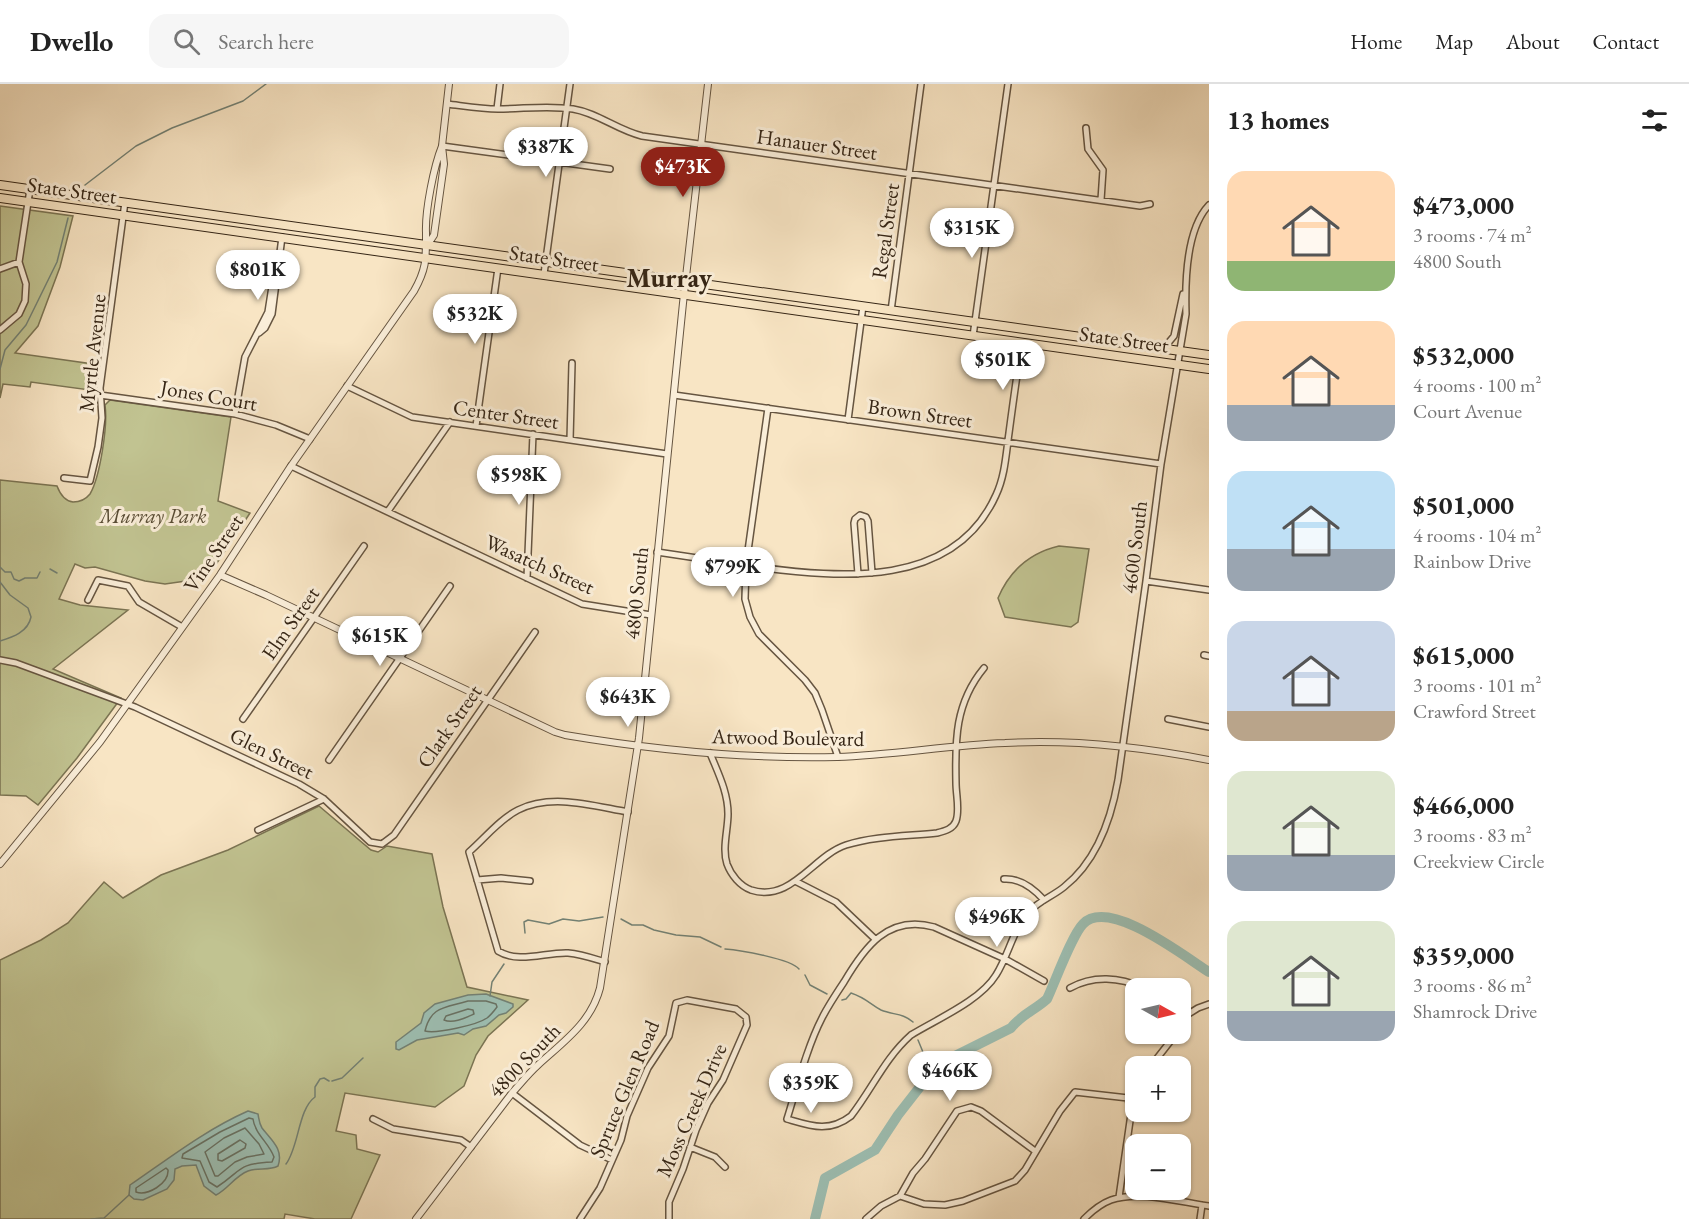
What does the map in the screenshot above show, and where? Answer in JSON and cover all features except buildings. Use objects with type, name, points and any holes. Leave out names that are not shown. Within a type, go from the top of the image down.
[{"type":"main road","name":"State Street","points":[[0,185],[1209,355]]},
{"type":"main road","name":"State Street","points":[[0,198],[1209,369]]},
{"type":"street","name":"Vine Street","points":[[0,864],[90,755],[127,704],[220,575],[291,466],[414,291],[422,276],[426,258],[428,244],[426,232],[435,163],[442,146],[449,84]]},
{"type":"street","points":[[497,109],[500,84]]},
{"type":"street","points":[[544,274],[570,84]]},
{"type":"street","name":"4800 South","points":[[416,1219],[512,1093],[528,1074],[586,1019],[598,996],[638,745],[667,454],[708,84]]},
{"type":"street","name":"Regal Street","points":[[891,311],[921,84]]},
{"type":"street","points":[[973,336],[1008,84]]},
{"type":"street","name":"Hanauer Street","points":[[447,104],[497,109],[542,106],[566,108],[594,114],[636,134],[1140,206],[1150,204]]},
{"type":"street","points":[[1086,128],[1088,149],[1103,170],[1101,200]]},
{"type":"street","points":[[442,146],[610,170]]},
{"type":"street","points":[[0,330],[19,314],[25,301],[26,284],[19,262],[30,189]]},
{"type":"street","name":"Myrtle Avenue","points":[[64,478],[90,481],[98,447],[102,418],[100,395],[125,202]]},
{"type":"street","points":[[1163,349],[1174,336],[1185,290],[1194,230],[1200,216],[1209,205]]},
{"type":"street","points":[[236,414],[245,357],[268,312],[282,237]]},
{"type":"street","points":[[0,269],[19,262]]},
{"type":"street","points":[[476,426],[498,268]]},
{"type":"street","name":"4600 South","points":[[875,939],[858,959],[822,1018],[787,1119],[819,1128],[844,1122],[855,1111],[887,1061],[910,1035],[979,993],[995,976],[1021,923],[1029,912],[1076,877],[1096,850],[1114,799],[1123,747],[1161,464],[1186,314],[1185,290]]},
{"type":"street","points":[[848,420],[863,306]]},
{"type":"street","points":[[657,552],[819,574],[858,574],[895,570],[926,562],[953,548],[982,519],[996,495],[1003,472],[1022,342]]},
{"type":"street","points":[[570,440],[572,363]]},
{"type":"street","name":"Center Street","points":[[346,387],[410,416],[667,454]]},
{"type":"street","name":"Jones Court","points":[[100,395],[236,414],[276,425],[310,439]]},
{"type":"street","name":"Brown Street","points":[[674,395],[1161,464]]},
{"type":"street","points":[[768,408],[744,590],[750,617],[765,642],[799,674],[814,693],[838,757]]},
{"type":"street","points":[[388,512],[450,422]]},
{"type":"street","points":[[527,578],[533,434]]},
{"type":"street","name":"Wasatch Street","points":[[291,466],[585,605],[651,615]]},
{"type":"street","points":[[858,574],[854,523],[860,515],[866,517],[868,521],[872,573]]},
{"type":"street","name":"Elm Street","points":[[243,719],[364,546]]},
{"type":"street","name":"Atwood Boulevard","points":[[220,575],[555,732],[638,745],[710,753],[771,756],[838,757],[1025,742],[1123,747],[1209,760]]},
{"type":"street","points":[[88,600],[98,580],[128,586],[139,602],[182,627]]},
{"type":"street","points":[[1146,581],[1209,590]]},
{"type":"street","points":[[329,760],[450,586]]},
{"type":"street","name":"Clark Street","points":[[390,839],[535,632]]},
{"type":"street","name":"Glen Street","points":[[0,660],[16,663],[127,704],[222,746],[324,799],[370,842],[381,844],[390,839]]},
{"type":"street","points":[[710,753],[728,802],[725,856],[730,872],[740,883],[755,891],[774,892],[795,882],[823,858],[845,845],[937,833],[949,829],[956,820],[957,814],[958,723],[964,699],[984,668]]},
{"type":"street","points":[[1168,719],[1209,727]]},
{"type":"street","points":[[258,830],[324,799]]},
{"type":"street","points":[[605,962],[584,955],[567,953],[528,957],[503,955],[498,951],[469,852],[505,819],[522,808],[566,801],[628,812]]},
{"type":"street","points":[[477,880],[501,878],[530,881]]},
{"type":"street","points":[[1004,879],[1019,880],[1044,900]]},
{"type":"street","points":[[795,882],[836,902],[875,939],[900,926],[926,924],[1005,958],[1044,981]]},
{"type":"street","points":[[1071,988],[1087,981],[1125,981]]},
{"type":"street","name":"Spruce Glen Road","points":[[580,1219],[595,1196],[612,1161],[621,1140],[627,1116],[648,1068],[669,1036],[674,1007],[678,1002],[687,1000],[736,1009],[745,1015]]},
{"type":"street","points":[[1191,1013],[1209,1004]]},
{"type":"street","name":"Moss Creek Drive","points":[[669,1219],[669,1202],[705,1108],[721,1083],[746,1027],[745,1015]]},
{"type":"street","points":[[1159,1056],[1168,1044]]},
{"type":"street","points":[[900,1196],[924,1204],[955,1203],[1015,1181],[1025,1170],[1060,1111],[1075,1092],[1125,1098]]},
{"type":"street","points":[[512,1093],[583,1147],[612,1161]]},
{"type":"street","points":[[866,1219],[881,1206],[900,1196],[926,1159],[949,1120],[961,1108],[971,1107],[981,1111],[1035,1151]]},
{"type":"street","points":[[373,1119],[393,1129],[458,1140],[471,1147]]},
{"type":"street","points":[[1119,1197],[1130,1122]]},
{"type":"street","points":[[690,1148],[715,1157],[725,1167]]},
{"type":"street","points":[[1084,1219],[1100,1205],[1119,1197],[1142,1196],[1209,1206]]},
{"type":"street","points":[[1200,1219],[1202,1205]]},
{"type":"green space","points":[[0,206],[73,216],[60,267],[38,326],[15,353],[100,365],[97,391],[31,382],[30,387],[3,384],[0,398]]},
{"type":"green space","name":"Murray Park","points":[[110,400],[231,417],[218,501],[250,513],[211,572],[186,581],[165,584],[145,581],[95,567],[85,568],[75,564],[59,599],[80,605],[128,610],[53,669],[121,698],[77,758],[38,805],[26,796],[0,795],[0,480],[57,486],[63,497],[73,502],[86,497],[94,486],[100,464],[105,405]]},
{"type":"green space","points":[[1059,546],[1089,549],[1078,622],[1071,627],[1005,617],[998,598],[1008,579],[1030,558]]},
{"type":"green space","points":[[319,806],[371,850],[378,852],[387,846],[432,854],[443,907],[467,987],[528,1000],[488,1036],[476,1055],[464,1086],[435,1107],[345,1093],[336,1131],[356,1135],[357,1149],[380,1155],[351,1219],[315,1219],[285,1214],[284,1219],[0,1219],[0,960],[41,940],[68,923],[104,882],[123,898],[161,875],[228,850]]},
{"type":"water","points":[[486,994],[513,1004],[513,1007],[486,1026],[473,1029],[464,1035],[458,1033],[417,1040],[399,1050],[396,1049],[396,1042],[421,1023],[424,1013],[435,1004],[468,995]]},
{"type":"water","points":[[248,1111],[258,1114],[262,1128],[276,1145],[279,1155],[278,1166],[248,1171],[216,1195],[204,1186],[196,1165],[182,1166],[175,1169],[174,1180],[167,1189],[143,1200],[134,1199],[129,1195],[130,1185],[202,1136]]},
{"type":"waterway","points":[[85,185],[136,146],[172,128],[243,101],[266,84]]},
{"type":"waterway","points":[[0,369],[5,350],[26,325],[57,262],[68,218]]},
{"type":"waterway","points":[[0,567],[5,572],[11,572],[14,579],[19,581],[25,578],[37,578],[40,572]]},
{"type":"waterway","points":[[50,569],[57,573]]},
{"type":"waterway","points":[[0,582],[10,595],[28,608],[31,617],[27,627],[15,636],[0,641]]},
{"type":"waterway","points":[[525,933],[524,922],[528,920],[549,924],[563,919],[579,921],[603,917]]},
{"type":"waterway","points":[[815,1219],[825,1178],[875,1150],[898,1115],[937,1065],[1011,1028],[1047,999],[1069,948],[1083,924],[1095,918],[1110,918],[1128,923],[1147,932],[1209,972]]},
{"type":"waterway","points":[[621,919],[632,925],[643,925],[676,935],[700,937],[721,947]]},
{"type":"waterway","points":[[725,949],[776,959],[799,969]]},
{"type":"waterway","points":[[490,996],[492,982],[504,964]]},
{"type":"waterway","points":[[805,975],[810,985],[827,994]]},
{"type":"waterway","points":[[842,1000],[851,993],[881,1010],[913,1022]]},
{"type":"waterway","points":[[918,1040],[933,1070]]},
{"type":"waterway","points":[[332,1081],[342,1078],[363,1058]]},
{"type":"waterway","points":[[286,1164],[294,1148],[305,1110],[315,1097],[315,1087],[320,1079],[324,1078],[329,1081]]},
{"type":"waterway","points":[[91,1219],[104,1218],[129,1195]]},
{"type":"district","name":"Murray","points":[[669,277]]}]
